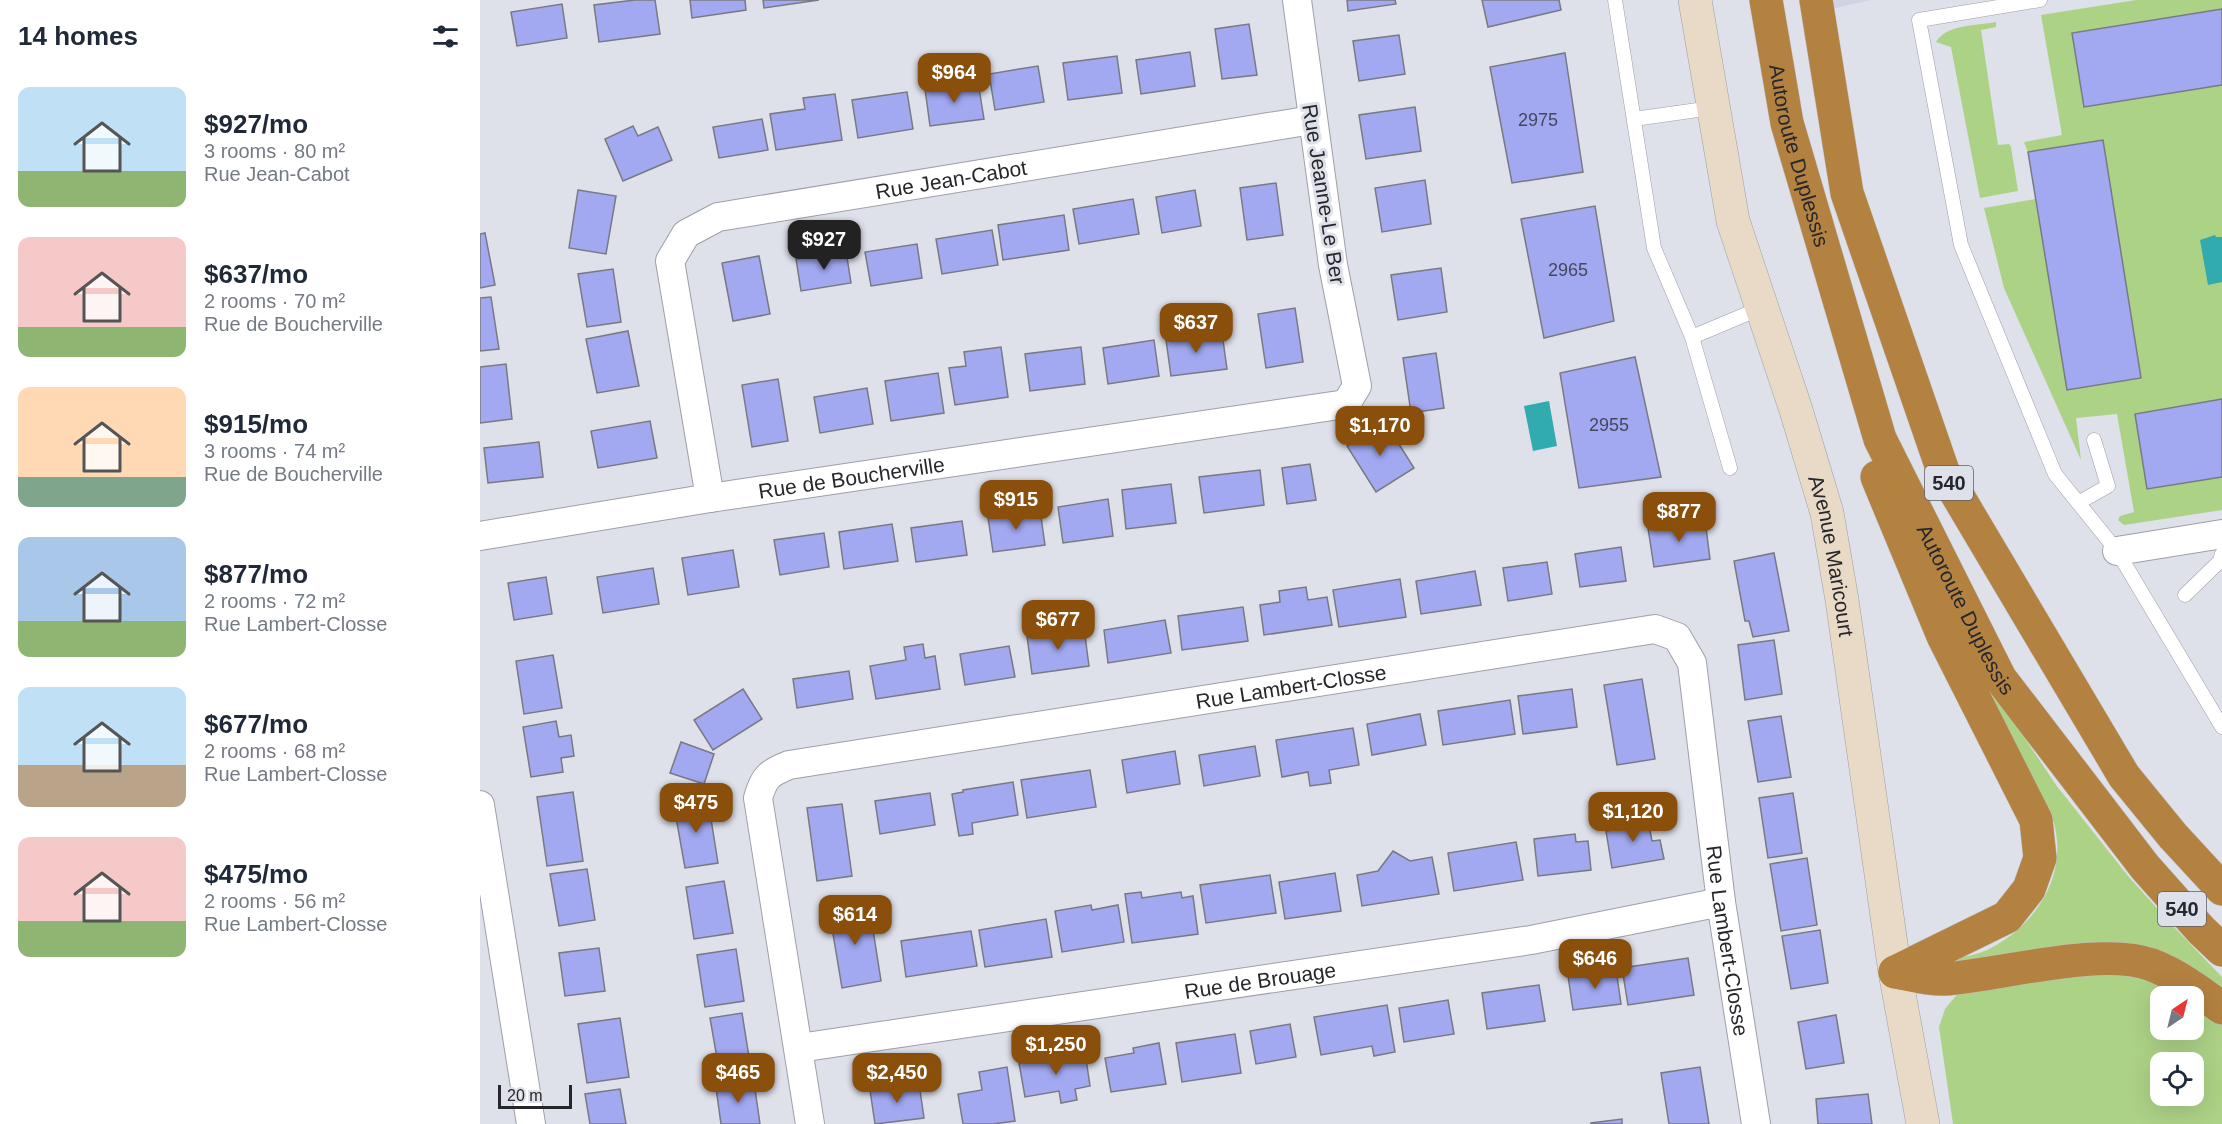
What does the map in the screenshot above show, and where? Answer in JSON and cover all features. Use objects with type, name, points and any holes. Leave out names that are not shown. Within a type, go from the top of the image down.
[{"type":"highway","name":"Autoroute Duplessis","points":[[1766,0],[1787,123],[1880,439],[2001,678],[2145,867],[2222,950]]},
{"type":"highway","name":"Autoroute Duplessis","points":[[1816,0],[1847,193],[1942,471],[2124,776],[2173,836],[2222,889]]},
{"type":"highway","points":[[1787,123],[1790,183],[1856,426],[1942,636],[2036,820],[2040,858],[2029,889],[2007,917],[1895,972]]},
{"type":"highway","points":[[1895,972],[1942,980],[2085,960],[2125,959],[2151,964],[2177,976],[2222,1008]]},
{"type":"street","name":"Rue Jeanne-Le Ber","points":[[1297,0],[1333,265],[1357,386]]},
{"type":"street","name":"Avenue Maricourt","points":[[1695,0],[1733,222],[1796,410],[1827,513],[1842,600],[1895,972],[1923,1124]]},
{"type":"street","name":"Rue Jean-Cabot","points":[[710,498],[670,261],[686,234],[718,217],[1312,120]]},
{"type":"street","name":"Rue de Boucherville","points":[[480,536],[710,498],[1346,404],[1357,386]]},
{"type":"street","points":[[2117,551],[2222,534]]},
{"type":"street","name":"Rue Lambert-Closse","points":[[810,1124],[758,798],[763,782],[774,771],[801,764],[1655,629],[1677,637],[1692,663],[1721,902],[1756,1124]]},
{"type":"street","points":[[480,805],[531,1124]]},
{"type":"street","name":"Rue de Brouage","points":[[799,1048],[1531,940],[1721,902]]},
{"type":"lane","points":[[1615,0],[1654,248],[1692,337],[1730,468]]},
{"type":"lane","points":[[2040,0],[1919,20],[1961,244],[2055,474],[2117,551],[2222,727]]},
{"type":"lane","points":[[1634,119],[1712,108]]},
{"type":"lane","points":[[1692,337],[1761,308]]},
{"type":"lane","points":[[2078,503],[2108,486],[2094,440]]},
{"type":"lane","points":[[2185,595],[2220,561],[2222,554]]},
{"type":"shaded area","points":[[1816,0],[1871,0],[1818,12]]},
{"type":"green space","points":[[2136,0],[2222,0],[2222,9],[2072,33],[2084,107],[2222,85],[2222,399],[2135,414],[2147,489],[2222,477],[2222,510],[2124,525],[2118,520],[2120,516],[2134,512],[2117,414],[2076,418],[2081,460],[2004,288],[1984,208],[2035,199],[2067,390],[2141,378],[2103,140],[2028,152],[2024,142],[2062,135],[2041,15]]},
{"type":"green space","points":[[1996,22],[1996,27],[1981,30],[1998,145],[2009,144],[2011,147],[2018,191],[1980,198],[1951,47],[1936,42],[1941,36],[1955,29]]},
{"type":"green space","points":[[1973,670],[2002,704],[2056,785],[2128,876],[2222,977],[2222,995],[2196,975],[1948,966],[1947,961],[1991,948],[2022,926],[2045,896],[2057,861],[2054,823]]},
{"type":"green space","points":[[2120,967],[2164,986],[2150,986],[2150,1040],[2204,1040],[2204,1008],[2222,1021],[2222,1124],[1953,1124],[1939,1027],[1945,1009],[1960,991]]},
{"type":"water","points":[[2215,235],[2222,237],[2222,282],[2208,285],[2200,240]]},
{"type":"water","points":[[1549,401],[1557,446],[1533,451],[1524,406]]},
{"type":"building","points":[[655,0],[660,34],[599,42],[594,5]]},
{"type":"building","points":[[690,0],[745,0],[746,10],[692,18]]},
{"type":"building","points":[[763,0],[819,0],[764,8]]},
{"type":"building","points":[[1347,0],[1395,0],[1396,4],[1348,11]]},
{"type":"building","points":[[1482,0],[1559,0],[1561,10],[1488,27]]},
{"type":"building","points":[[562,4],[567,38],[517,46],[511,12]]},
{"type":"building","points":[[2222,9],[2222,85],[2084,107],[2072,33]]},
{"type":"building","points":[[1249,24],[1257,75],[1222,79],[1215,29]]},
{"type":"building","points":[[1399,35],[1405,74],[1359,81],[1353,41]]},
{"type":"building","points":[[1190,52],[1195,86],[1141,94],[1136,60]]},
{"type":"building","points":[[1565,53],[1583,172],[1512,183],[1490,67]]},
{"type":"building","points":[[1117,56],[1122,93],[1068,100],[1063,63]]},
{"type":"building","points":[[1038,66],[1044,102],[995,110],[989,74]]},
{"type":"building","points":[[978,82],[984,119],[930,126],[925,89]]},
{"type":"building","points":[[907,92],[913,129],[858,138],[852,100]]},
{"type":"building","points":[[835,94],[842,140],[776,150],[770,114],[805,109],[803,98]]},
{"type":"building","points":[[1415,107],[1421,151],[1366,159],[1359,115]]},
{"type":"building","points":[[762,119],[768,150],[719,158],[713,127]]},
{"type":"building","points":[[633,126],[638,136],[658,127],[672,160],[623,181],[605,139]]},
{"type":"building","points":[[2103,140],[2141,378],[2067,390],[2028,152]]},
{"type":"building","points":[[1425,180],[1431,224],[1382,232],[1375,188]]},
{"type":"building","points":[[1276,183],[1283,235],[1247,240],[1240,188]]},
{"type":"building","points":[[578,190],[616,196],[606,254],[569,248]]},
{"type":"building","points":[[1195,190],[1201,226],[1162,233],[1156,197]]},
{"type":"building","points":[[1133,199],[1139,234],[1079,244],[1073,209]]},
{"type":"building","points":[[1595,206],[1614,321],[1544,338],[1521,219]]},
{"type":"building","points":[[1064,215],[1069,250],[1003,260],[998,225]]},
{"type":"building","points":[[992,230],[998,265],[942,274],[936,239]]},
{"type":"building","points":[[485,233],[495,285],[480,288],[480,234]]},
{"type":"building","points":[[917,244],[922,278],[871,286],[865,252]]},
{"type":"building","points":[[846,251],[851,283],[801,291],[796,259]]},
{"type":"building","points":[[759,256],[770,314],[733,321],[722,263]]},
{"type":"building","points":[[1441,268],[1447,312],[1398,320],[1391,275]]},
{"type":"building","points":[[613,269],[621,322],[587,327],[578,274]]},
{"type":"building","points":[[491,297],[499,349],[480,351],[480,298]]},
{"type":"building","points":[[1295,308],[1303,362],[1266,368],[1258,314]]},
{"type":"building","points":[[628,331],[639,386],[597,393],[586,339]]},
{"type":"building","points":[[1222,333],[1227,369],[1171,376],[1166,340]]},
{"type":"building","points":[[1154,340],[1159,376],[1108,384],[1103,348]]},
{"type":"building","points":[[1001,347],[1008,397],[955,405],[949,368],[966,366],[964,352]]},
{"type":"building","points":[[1081,347],[1085,384],[1030,391],[1025,354]]},
{"type":"building","points":[[1436,353],[1444,408],[1411,413],[1403,358]]},
{"type":"building","points":[[1635,357],[1661,477],[1579,488],[1560,373]]},
{"type":"building","points":[[506,364],[512,419],[480,423],[480,367]]},
{"type":"building","points":[[938,373],[944,413],[891,421],[885,381]]},
{"type":"building","points":[[778,379],[788,441],[752,447],[742,385]]},
{"type":"building","points":[[867,388],[873,424],[820,433],[814,397]]},
{"type":"building","points":[[2222,399],[2222,477],[2147,489],[2135,414]]},
{"type":"building","points":[[650,421],[657,458],[598,468],[591,431]]},
{"type":"building","points":[[1385,422],[1414,468],[1376,492],[1347,446]]},
{"type":"building","points":[[539,442],[543,477],[488,483],[484,448]]},
{"type":"building","points":[[1310,464],[1316,500],[1287,504],[1282,468]]},
{"type":"building","points":[[1260,470],[1264,505],[1204,513],[1199,477]]},
{"type":"building","points":[[1171,484],[1176,523],[1126,529],[1122,490]]},
{"type":"building","points":[[1108,499],[1113,536],[1063,543],[1058,507]]},
{"type":"building","points":[[1040,510],[1045,545],[993,552],[988,517]]},
{"type":"building","points":[[1705,520],[1710,559],[1654,567],[1648,528]]},
{"type":"building","points":[[962,521],[967,555],[916,562],[911,528]]},
{"type":"building","points":[[892,524],[898,561],[844,569],[839,532]]},
{"type":"building","points":[[824,533],[829,567],[780,575],[774,540]]},
{"type":"building","points":[[1621,547],[1626,581],[1580,587],[1575,554]]},
{"type":"building","points":[[733,550],[739,587],[688,595],[682,558]]},
{"type":"building","points":[[1774,553],[1789,631],[1753,637],[1749,621],[1745,621],[1734,561]]},
{"type":"building","points":[[1547,562],[1552,594],[1508,601],[1503,568]]},
{"type":"building","points":[[653,568],[659,604],[603,613],[597,577]]},
{"type":"building","points":[[1475,571],[1481,605],[1421,614],[1416,581]]},
{"type":"building","points":[[546,577],[552,614],[514,620],[508,583]]},
{"type":"building","points":[[1400,579],[1406,617],[1339,627],[1333,590]]},
{"type":"building","points":[[1306,587],[1308,600],[1327,597],[1332,625],[1264,635],[1260,605],[1280,602],[1279,591]]},
{"type":"building","points":[[1243,607],[1248,641],[1182,650],[1178,616]]},
{"type":"building","points":[[1165,620],[1171,653],[1108,663],[1104,630]]},
{"type":"building","points":[[1084,628],[1089,666],[1032,674],[1027,636]]},
{"type":"building","points":[[1774,640],[1782,694],[1745,700],[1738,645]]},
{"type":"building","points":[[923,644],[925,658],[935,656],[940,689],[876,699],[870,666],[906,660],[904,647]]},
{"type":"building","points":[[1009,646],[1015,677],[965,685],[960,654]]},
{"type":"building","points":[[553,655],[562,708],[524,714],[516,661]]},
{"type":"building","points":[[849,671],[853,699],[797,708],[793,679]]},
{"type":"building","points":[[1642,679],[1655,759],[1617,765],[1604,685]]},
{"type":"building","points":[[743,689],[762,719],[713,750],[694,720]]},
{"type":"building","points":[[1572,689],[1577,727],[1523,734],[1518,696]]},
{"type":"building","points":[[1510,700],[1515,734],[1443,745],[1438,711]]},
{"type":"building","points":[[1420,714],[1426,745],[1372,755],[1367,724]]},
{"type":"building","points":[[1781,716],[1791,777],[1758,782],[1748,721]]},
{"type":"building","points":[[556,721],[559,737],[571,735],[574,756],[561,758],[563,772],[531,777],[523,727]]},
{"type":"building","points":[[1353,728],[1359,765],[1329,770],[1331,783],[1310,786],[1308,772],[1282,777],[1276,740]]},
{"type":"building","points":[[681,742],[714,754],[704,784],[670,773]]},
{"type":"building","points":[[1255,746],[1260,776],[1204,786],[1199,755]]},
{"type":"building","points":[[1175,751],[1180,784],[1127,793],[1122,760]]},
{"type":"building","points":[[1090,770],[1096,807],[1027,818],[1021,780]]},
{"type":"building","points":[[1013,782],[1018,815],[972,823],[973,834],[959,836],[952,794],[963,792],[963,790]]},
{"type":"building","points":[[573,792],[583,861],[547,866],[537,797]]},
{"type":"building","points":[[930,793],[935,825],[880,834],[875,801]]},
{"type":"building","points":[[1793,793],[1802,853],[1768,858],[1759,798]]},
{"type":"building","points":[[708,800],[718,863],[685,868],[674,806]]},
{"type":"building","points":[[842,804],[852,876],[817,881],[807,808]]},
{"type":"building","points":[[1647,815],[1652,841],[1660,840],[1664,859],[1612,868],[1606,831],[1619,829],[1618,819]]},
{"type":"building","points":[[1575,834],[1576,842],[1588,841],[1591,870],[1538,876],[1534,839]]},
{"type":"building","points":[[1516,842],[1523,880],[1454,891],[1448,853]]},
{"type":"building","points":[[1393,851],[1410,861],[1432,857],[1439,894],[1362,906],[1357,875],[1378,871]]},
{"type":"building","points":[[1807,858],[1817,925],[1781,931],[1770,864]]},
{"type":"building","points":[[587,869],[595,920],[559,926],[550,874]]},
{"type":"building","points":[[1335,873],[1341,911],[1285,919],[1279,882]]},
{"type":"building","points":[[1270,875],[1276,913],[1206,923],[1200,885]]},
{"type":"building","points":[[724,881],[733,933],[694,939],[686,887]]},
{"type":"building","points":[[1141,892],[1142,898],[1181,892],[1182,898],[1193,896],[1198,934],[1132,943],[1125,894]]},
{"type":"building","points":[[869,904],[881,981],[842,988],[829,910]]},
{"type":"building","points":[[1091,905],[1092,910],[1118,905],[1124,942],[1062,952],[1055,911]]},
{"type":"building","points":[[1046,919],[1052,957],[985,967],[979,930]]},
{"type":"building","points":[[1820,930],[1828,983],[1791,989],[1782,936]]},
{"type":"building","points":[[971,931],[977,966],[906,977],[901,941]]},
{"type":"building","points":[[599,948],[605,991],[565,996],[559,953]]},
{"type":"building","points":[[736,949],[744,1001],[705,1007],[697,955]]},
{"type":"building","points":[[1688,958],[1694,995],[1628,1005],[1622,968]]},
{"type":"building","points":[[1616,969],[1621,1004],[1573,1010],[1568,976]]},
{"type":"building","points":[[1539,985],[1545,1021],[1487,1029],[1482,993]]},
{"type":"building","points":[[1448,1000],[1454,1034],[1404,1042],[1399,1008]]},
{"type":"building","points":[[1387,1005],[1395,1052],[1374,1056],[1372,1046],[1321,1055],[1314,1017]]},
{"type":"building","points":[[742,1013],[752,1076],[721,1081],[710,1018]]},
{"type":"building","points":[[1836,1015],[1844,1063],[1806,1069],[1798,1022]]},
{"type":"building","points":[[620,1018],[629,1077],[587,1083],[578,1024]]},
{"type":"building","points":[[1290,1024],[1296,1057],[1256,1064],[1250,1031]]},
{"type":"building","points":[[1235,1034],[1241,1073],[1182,1082],[1176,1043]]},
{"type":"building","points":[[1159,1043],[1166,1084],[1111,1092],[1105,1058],[1134,1053],[1133,1048]]},
{"type":"building","points":[[1085,1052],[1090,1086],[1075,1089],[1077,1100],[1061,1103],[1059,1091],[1025,1097],[1019,1063]]},
{"type":"building","points":[[1007,1067],[1015,1121],[963,1124],[958,1094],[982,1090],[979,1072]]},
{"type":"building","points":[[1700,1067],[1709,1124],[1669,1124],[1661,1073]]},
{"type":"building","points":[[754,1082],[760,1124],[721,1124],[716,1088]]},
{"type":"building","points":[[919,1083],[924,1118],[875,1124],[870,1090]]},
{"type":"building","points":[[620,1089],[626,1124],[590,1124],[585,1094]]},
{"type":"building","points":[[1868,1094],[1872,1124],[1818,1124],[1816,1099]]},
{"type":"building","points":[[1622,1119],[1622,1124],[1591,1124],[1591,1123]]}]
